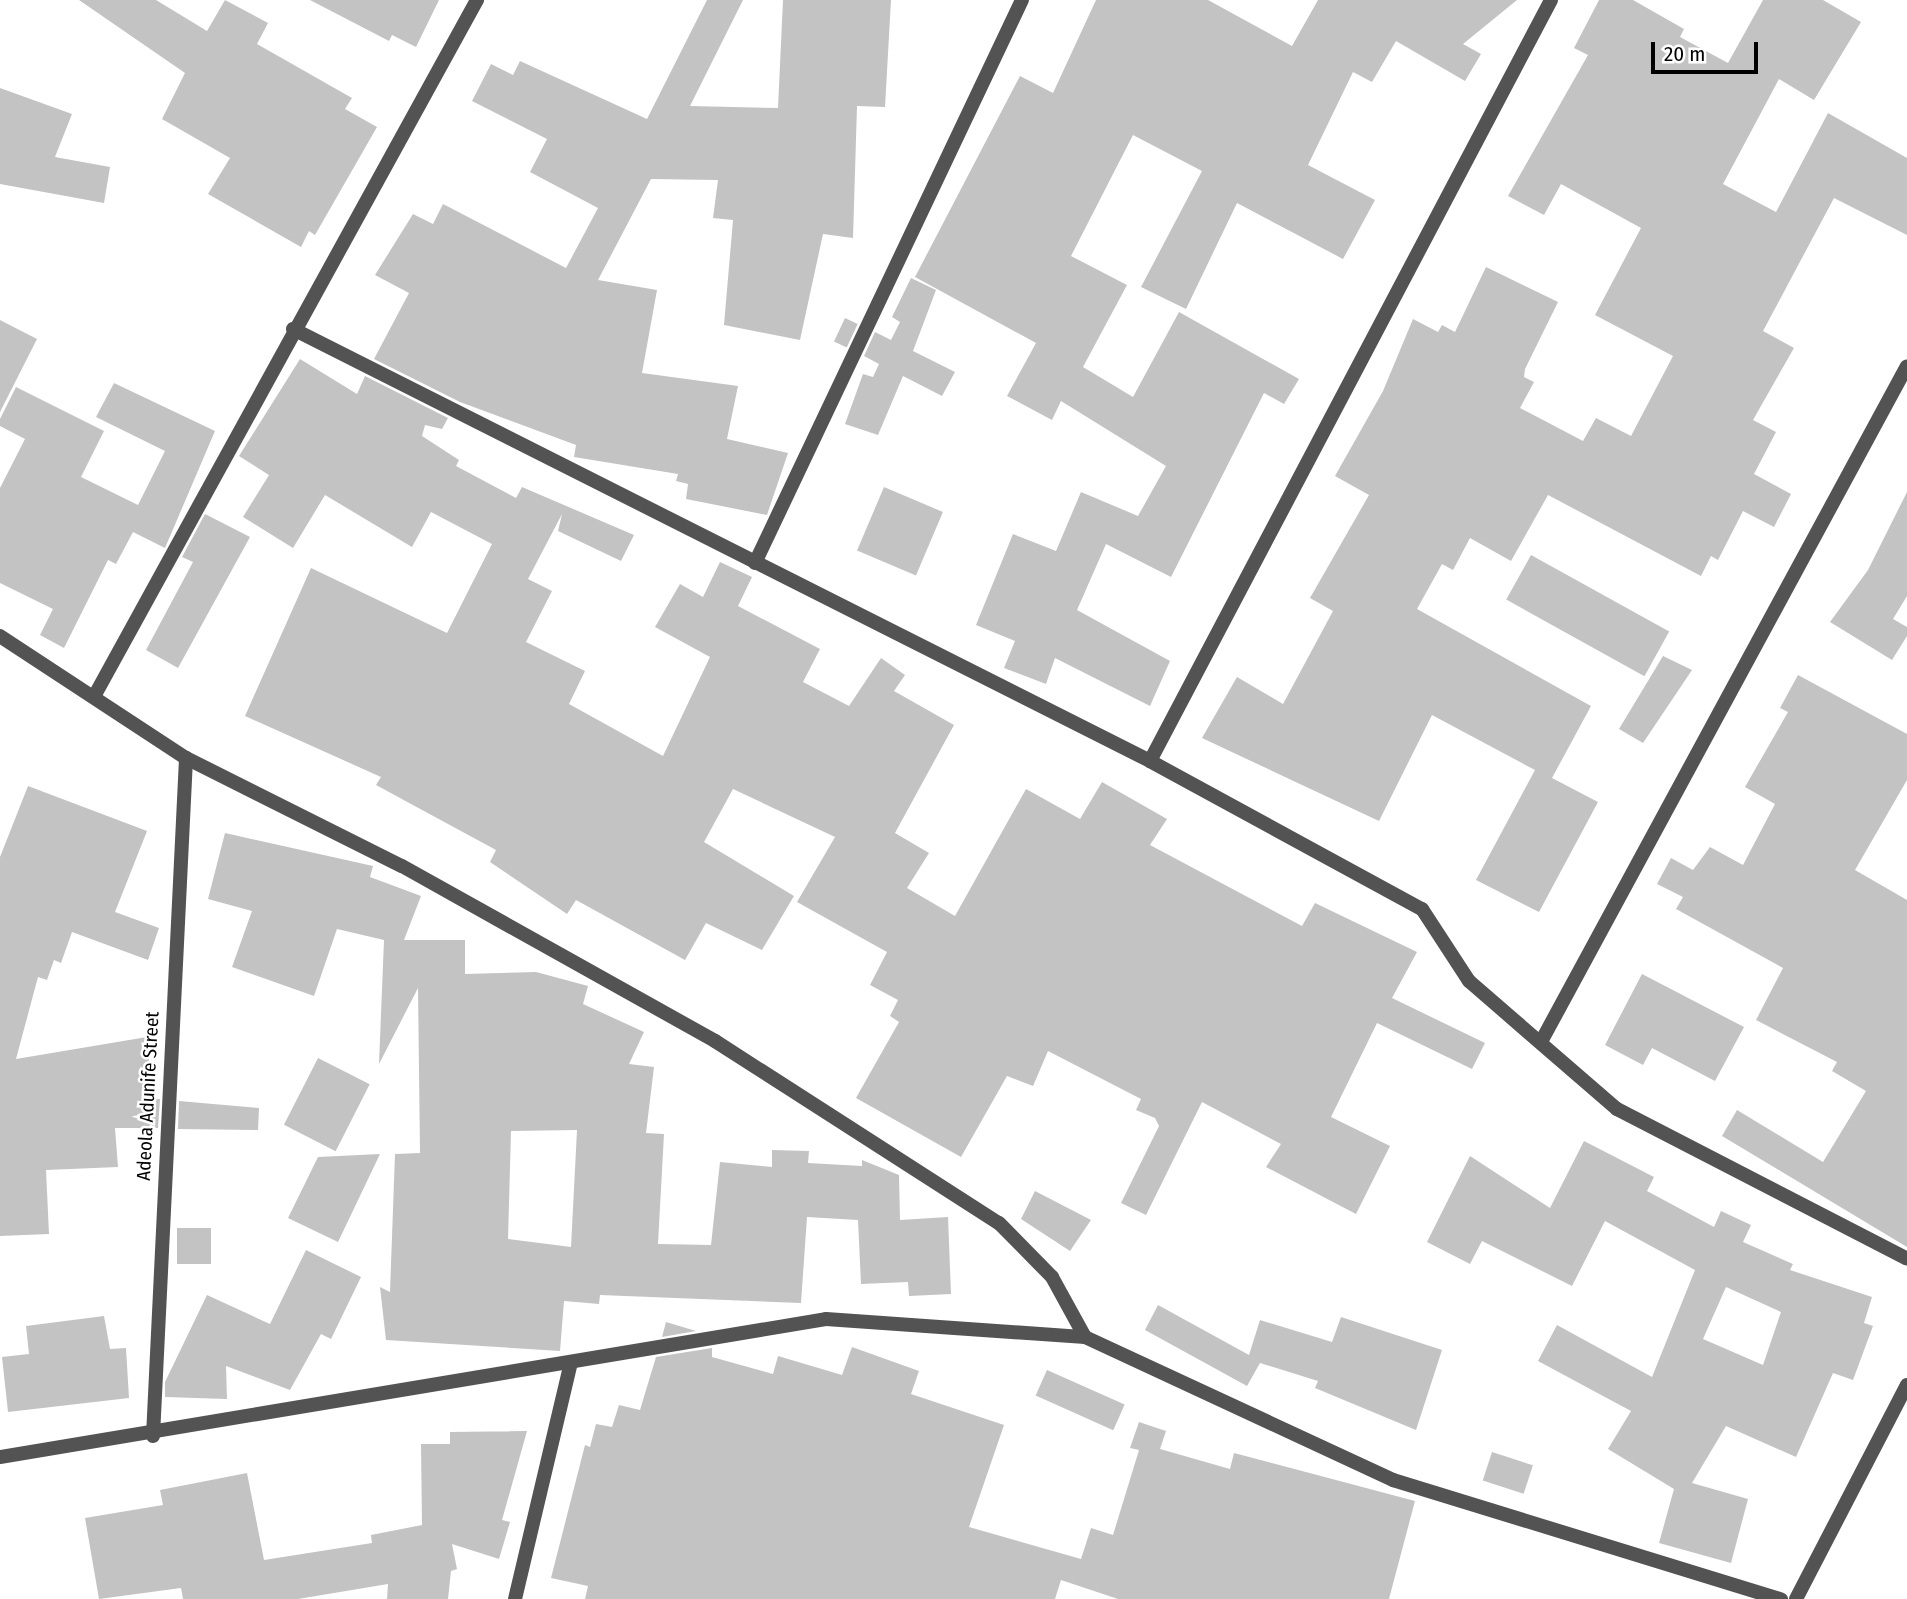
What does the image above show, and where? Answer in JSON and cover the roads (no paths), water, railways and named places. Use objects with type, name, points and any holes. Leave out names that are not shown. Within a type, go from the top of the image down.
[{"type":"street","points":[[96,694],[293,329],[477,0]]},
{"type":"street","points":[[755,563],[1022,0]]},
{"type":"street","points":[[1150,761],[1551,0]]},
{"type":"street","points":[[293,329],[1150,761],[1422,909],[1469,981],[1542,1040],[1618,1110],[1907,1259]]},
{"type":"street","points":[[1542,1040],[1907,366]]},
{"type":"street","points":[[0,636],[96,694],[186,758],[402,866],[715,1041],[976,1209],[1052,1277],[1085,1337]]},
{"type":"street","name":"Adeola Adunife Street","points":[[153,1436],[186,758]]},
{"type":"street","points":[[0,1457],[153,1436],[825,1319],[1085,1337],[1393,1480],[1782,1599]]},
{"type":"street","points":[[515,1599],[571,1363]]},
{"type":"street","points":[[1796,1599],[1907,1385]]}]
